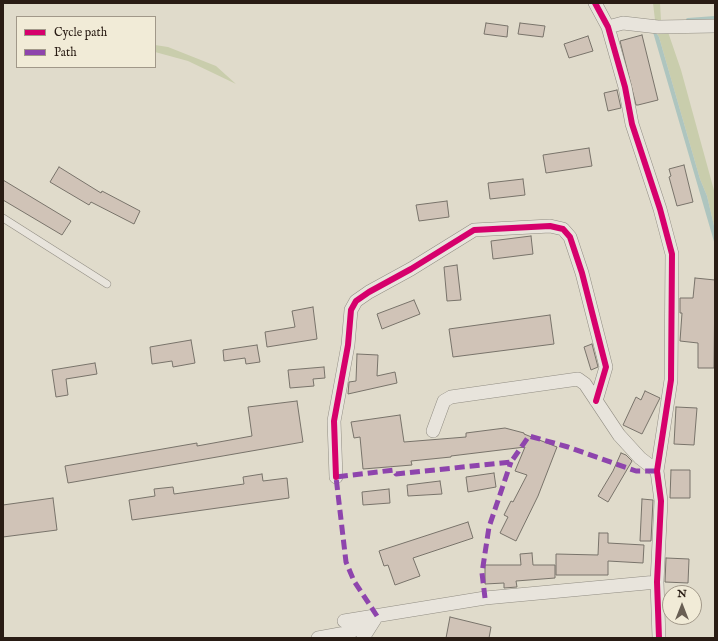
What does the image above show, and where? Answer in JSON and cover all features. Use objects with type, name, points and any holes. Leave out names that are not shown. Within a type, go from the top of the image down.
[{"type":"street","points":[[595,3],[608,27],[625,87],[632,124],[660,209],[672,254],[671,380],[657,471],[661,502],[657,582],[659,638]]},
{"type":"street","points":[[608,27],[624,23],[658,27],[715,26]]},
{"type":"street","points":[[336,477],[334,421],[348,345],[351,310],[356,301],[474,230],[550,226],[563,229],[570,237],[582,273],[606,367],[596,400]]},
{"type":"street","points":[[433,431],[444,400],[451,397],[578,379],[585,384],[620,435],[640,458],[657,471]]},
{"type":"street","points":[[344,621],[485,598],[657,582]]},
{"type":"street","points":[[318,638],[351,632],[377,616]]},
{"type":"street","points":[[363,638],[377,616]]},
{"type":"lane","points":[[3,218],[108,284]]},
{"type":"green space","points":[[653,3],[660,3],[661,20],[655,20]]},
{"type":"green space","points":[[655,31],[668,32],[681,70],[715,194],[715,230],[707,196],[700,179],[659,37]]},
{"type":"green space","points":[[156,45],[168,47],[216,66],[236,84],[188,61],[156,52]]},
{"type":"water","points":[[655,31],[659,37],[700,179],[707,196],[715,230],[715,245],[653,32]]},
{"type":"building","points":[[486,23],[508,26],[507,37],[484,34]]},
{"type":"building","points":[[520,23],[545,26],[543,37],[518,34]]},
{"type":"building","points":[[642,35],[658,100],[636,105],[620,41]]},
{"type":"building","points":[[588,36],[593,51],[569,58],[564,44]]},
{"type":"building","points":[[617,90],[621,108],[608,111],[604,93]]},
{"type":"building","points":[[589,148],[592,166],[546,173],[543,155]]},
{"type":"building","points":[[684,165],[693,202],[677,206],[669,177],[671,176],[669,169]]},
{"type":"building","points":[[59,167],[101,193],[102,191],[140,211],[134,224],[91,202],[89,205],[50,182]]},
{"type":"building","points":[[523,179],[525,195],[490,199],[488,183]]},
{"type":"building","points":[[3,180],[71,221],[62,235],[3,200]]},
{"type":"building","points":[[447,201],[449,217],[419,221],[416,205]]},
{"type":"building","points":[[531,236],[533,254],[493,259],[491,241]]},
{"type":"building","points":[[457,265],[461,300],[447,301],[444,267]]},
{"type":"building","points":[[695,278],[715,280],[714,368],[698,368],[698,343],[680,341],[682,313],[680,313],[680,298],[693,298]]},
{"type":"building","points":[[414,300],[420,314],[382,329],[377,314]]},
{"type":"building","points":[[313,307],[317,339],[267,347],[265,332],[295,327],[292,311]]},
{"type":"building","points":[[550,315],[554,344],[453,357],[449,329]]},
{"type":"building","points":[[191,340],[195,363],[173,367],[172,361],[152,364],[150,347]]},
{"type":"building","points":[[592,344],[598,367],[591,370],[584,347]]},
{"type":"building","points":[[257,345],[260,362],[246,364],[245,358],[224,361],[223,350]]},
{"type":"building","points":[[357,354],[378,355],[377,376],[395,372],[397,383],[348,394],[349,382],[356,381]]},
{"type":"building","points":[[95,363],[97,374],[66,379],[68,395],[56,397],[52,370]]},
{"type":"building","points":[[324,367],[325,378],[313,379],[314,386],[290,388],[288,370]]},
{"type":"building","points":[[645,391],[660,398],[642,434],[623,425],[636,397],[641,400]]},
{"type":"building","points":[[297,401],[303,442],[68,483],[65,466],[197,443],[197,446],[252,436],[248,407]]},
{"type":"building","points":[[676,407],[697,408],[694,445],[674,444]]},
{"type":"building","points":[[400,415],[404,442],[466,437],[466,433],[505,428],[524,433],[557,447],[538,496],[516,541],[500,533],[508,517],[504,515],[511,501],[513,502],[527,475],[515,471],[525,447],[411,461],[412,465],[363,469],[360,437],[354,438],[351,422]]},
{"type":"building","points":[[621,453],[626,455],[632,461],[608,502],[598,496],[613,471]]},
{"type":"building","points":[[671,470],[690,470],[690,498],[670,498]]},
{"type":"building","points":[[494,473],[496,487],[468,492],[466,477]]},
{"type":"building","points":[[262,474],[263,481],[287,478],[289,498],[132,520],[129,500],[155,496],[154,489],[173,487],[174,494],[244,484],[243,477]]},
{"type":"building","points":[[440,481],[442,494],[408,496],[407,485]]},
{"type":"building","points":[[389,489],[390,503],[363,505],[362,492]]},
{"type":"building","points":[[53,498],[57,530],[3,537],[3,505]]},
{"type":"building","points":[[642,499],[653,500],[651,541],[640,541]]},
{"type":"building","points":[[468,522],[473,538],[413,558],[420,576],[395,585],[388,565],[384,566],[379,551]]},
{"type":"building","points":[[599,533],[608,533],[608,543],[644,545],[643,563],[608,561],[608,575],[556,575],[556,554],[598,555]]},
{"type":"building","points":[[532,553],[533,565],[555,565],[555,578],[516,581],[517,587],[504,588],[504,583],[485,584],[485,565],[521,565],[520,554]]},
{"type":"building","points":[[666,558],[689,559],[688,583],[665,582]]},
{"type":"building","points":[[450,617],[491,627],[489,638],[446,638]]},
{"type":"waterway","points":[[688,20],[715,18]]},
{"type":"marked path","points":[[377,616],[354,581],[346,562],[336,477],[394,470],[396,474],[511,462],[529,436],[568,447],[636,471],[657,471]]},
{"type":"marked path","points":[[485,598],[482,573],[489,527],[511,462]]},
{"type":"cycle path","points":[[595,3],[608,27],[625,87],[632,124],[660,209],[672,254],[671,380],[657,471],[661,501],[657,582],[659,638]]},
{"type":"cycle path","points":[[336,477],[334,421],[348,345],[351,310],[356,301],[474,230],[550,226],[563,229],[570,237],[582,273],[606,367],[596,401]]}]
